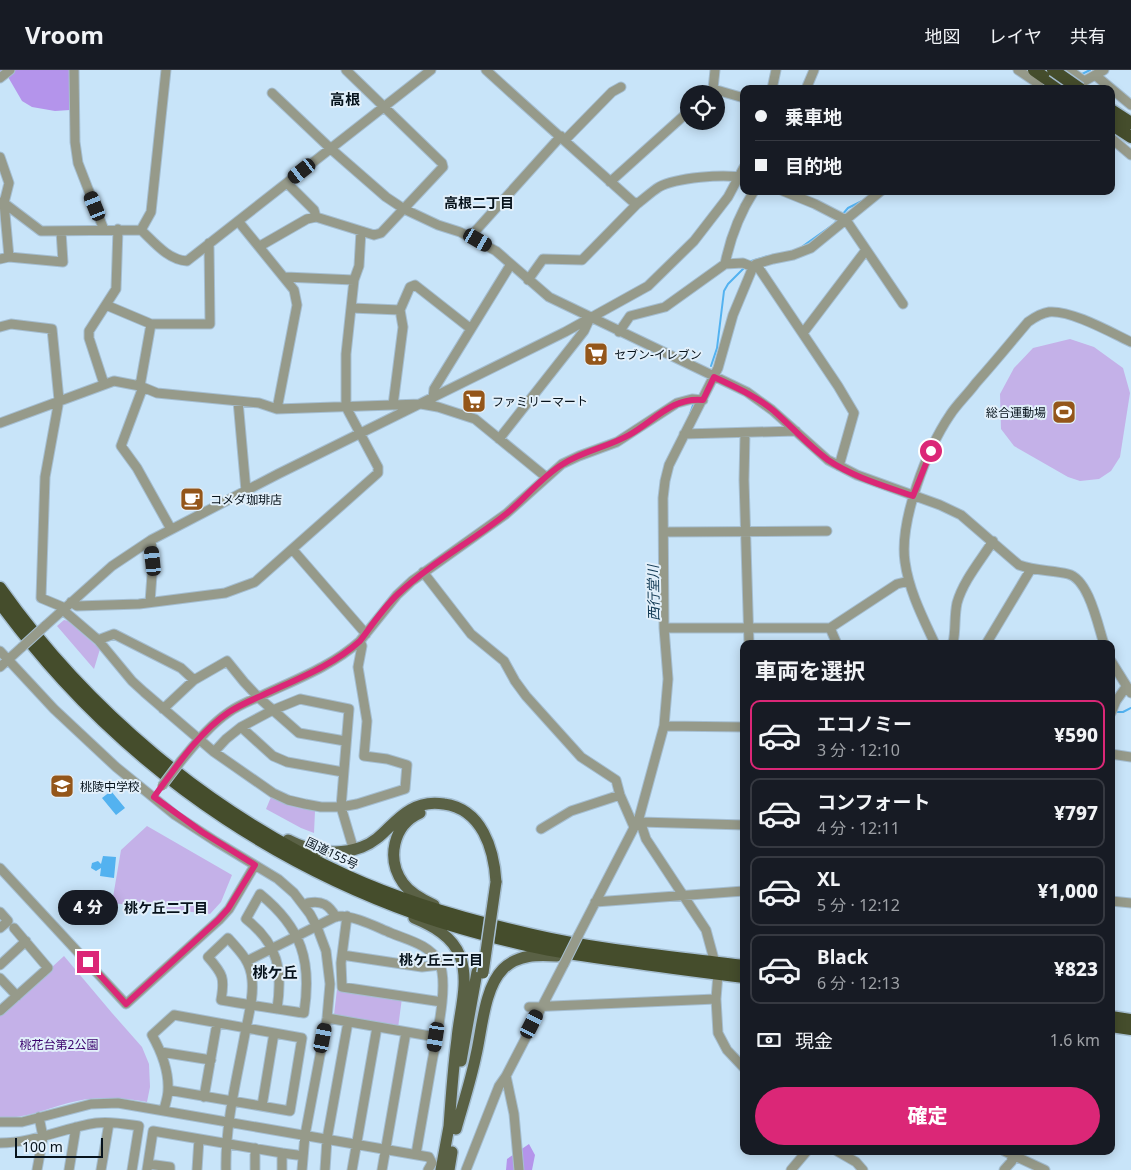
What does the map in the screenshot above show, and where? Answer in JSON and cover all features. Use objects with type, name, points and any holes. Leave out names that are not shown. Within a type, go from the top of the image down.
[{"type":"highway","points":[[1034,70],[1055,85]]},
{"type":"highway","points":[[1053,70],[1078,79]]},
{"type":"highway","points":[[1115,113],[1131,123]]},
{"type":"highway","points":[[1115,127],[1131,137]]},
{"type":"highway","name":"国道155号","points":[[0,588],[28,626],[69,673],[108,713],[152,753],[210,797],[257,829],[312,860],[384,891],[459,917],[571,943],[716,968],[740,976]]},
{"type":"highway","name":"国道155号","points":[[0,604],[63,680],[102,720],[145,759],[200,802],[251,836],[310,869],[374,897],[451,925],[530,946],[636,963],[716,968],[740,966]]},
{"type":"highway","points":[[1115,1018],[1131,1020]]},
{"type":"highway","points":[[1115,1027],[1131,1029]]},
{"type":"main road","points":[[210,797],[297,845],[315,850],[333,852],[349,851],[364,847],[378,838],[401,816],[417,807],[432,804],[453,806],[471,816],[484,832],[494,857],[494,882],[453,1128],[449,1170]]},
{"type":"main road","points":[[459,917],[415,894],[403,883],[394,863],[393,853],[398,835],[407,822],[417,814],[432,810],[445,810],[461,817],[475,830],[482,840],[494,882]]},
{"type":"main road","points":[[374,897],[390,908],[435,928],[449,939],[460,956],[464,976],[452,1077],[453,1128]]},
{"type":"main road","points":[[440,1170],[476,1056],[490,991],[503,969],[526,956],[541,955],[636,963]]},
{"type":"street","points":[[0,78],[10,70]]},
{"type":"street","points":[[74,70],[75,142],[78,163],[104,230]]},
{"type":"street","points":[[141,230],[151,212],[166,70]]},
{"type":"street","points":[[260,246],[307,219],[316,217],[374,235],[381,233],[442,167],[442,162],[346,70]]},
{"type":"street","points":[[2,202],[40,230],[141,230],[172,257],[187,261],[431,70]]},
{"type":"street","points":[[489,73],[501,70]]},
{"type":"street","points":[[712,85],[715,70]]},
{"type":"street","points":[[773,85],[776,70]]},
{"type":"street","points":[[808,85],[814,70]]},
{"type":"street","points":[[1018,70],[1038,85]]},
{"type":"street","points":[[1078,79],[1095,75],[1104,70]]},
{"type":"street","points":[[489,73],[525,108],[563,138],[610,182],[637,204]]},
{"type":"street","points":[[1095,75],[1107,85]]},
{"type":"street","points":[[470,237],[563,138],[612,92],[621,87]]},
{"type":"street","points":[[1115,92],[1131,105]]},
{"type":"street","points":[[272,93],[331,149],[404,210],[470,237],[496,251],[549,297],[746,392],[772,410],[828,460],[866,479],[940,505],[961,516],[1019,564],[1031,569],[1070,574],[1081,582],[1086,591],[1103,640]]},
{"type":"street","points":[[725,95],[740,97]]},
{"type":"street","points":[[610,182],[680,119]]},
{"type":"street","points":[[1115,141],[1131,155]]},
{"type":"street","points":[[0,157],[10,183],[2,202],[5,258],[63,262],[61,230]]},
{"type":"street","points":[[528,280],[543,259],[582,260],[637,204],[660,187],[681,179],[740,177]]},
{"type":"street","points":[[4,664],[112,566],[151,540],[590,318],[648,286],[694,241],[740,178]]},
{"type":"street","points":[[287,183],[314,210],[316,217]]},
{"type":"street","points":[[725,264],[728,248],[752,195]]},
{"type":"street","points":[[793,195],[842,218],[903,304]]},
{"type":"street","points":[[619,332],[630,316],[665,307],[725,264],[743,263],[754,266],[773,258],[793,255],[811,248],[842,218],[875,195]]},
{"type":"street","points":[[238,221],[285,277],[296,295],[297,305],[277,409]]},
{"type":"street","points":[[104,384],[89,338],[89,331],[117,285],[118,230]]},
{"type":"street","points":[[0,327],[11,324],[52,329],[59,400],[45,478],[41,598],[66,607],[139,604],[225,593],[255,582],[378,473],[378,467],[346,406],[346,354],[354,280],[359,266],[361,231]]},
{"type":"street","points":[[106,305],[151,324],[210,324],[209,243]]},
{"type":"street","points":[[803,333],[866,250]]},
{"type":"street","points":[[433,398],[434,389],[511,264]]},
{"type":"street","points":[[754,266],[803,333],[854,413],[839,466]]},
{"type":"street","points":[[466,1170],[498,1086],[506,1076],[638,822],[664,726],[668,680],[664,628],[665,481],[669,464],[684,434],[697,399],[714,377],[733,315],[754,266]]},
{"type":"street","points":[[285,277],[354,280]]},
{"type":"street","points":[[393,405],[403,328],[400,310],[410,287],[415,285],[471,329]]},
{"type":"street","points":[[351,308],[400,310]]},
{"type":"street","points":[[934,640],[912,594],[904,561],[904,542],[913,496],[939,433],[950,414],[1028,322],[1039,314],[1050,312],[1064,313],[1131,342]]},
{"type":"street","points":[[499,439],[584,332],[590,318]]},
{"type":"street","points":[[151,324],[141,387],[120,446],[137,468],[171,530]]},
{"type":"street","points":[[0,424],[59,400],[114,381],[157,393],[238,401],[277,409],[421,404],[438,407],[475,419],[546,477]]},
{"type":"street","points":[[154,797],[199,739],[216,722],[231,710],[328,665],[363,638],[397,595],[423,572],[506,514],[562,464],[617,442],[632,434],[663,411],[678,404],[697,399]]},
{"type":"street","points":[[238,401],[246,491]]},
{"type":"street","points":[[684,434],[796,430]]},
{"type":"street","points":[[745,433],[744,480],[749,640]]},
{"type":"street","points":[[664,532],[827,531]]},
{"type":"street","points":[[150,602],[153,561],[151,540]]},
{"type":"street","points":[[954,640],[954,618],[964,586],[993,541]]},
{"type":"street","points":[[66,607],[98,640],[132,681],[214,752],[260,785],[288,800],[321,807],[341,807],[405,790],[408,765],[388,759],[364,756],[367,721],[358,667],[363,638],[293,550]]},
{"type":"street","points":[[988,640],[1031,569]]},
{"type":"street","points":[[423,572],[471,634],[504,661],[526,696],[581,757],[616,780],[620,795],[638,822],[646,839],[685,895],[706,930],[716,968],[718,1033],[727,1050],[740,1064]]},
{"type":"street","points":[[664,628],[830,628],[897,584],[909,582]]},
{"type":"street","points":[[830,628],[835,640]]},
{"type":"street","points":[[98,640],[114,634],[181,668],[194,680]]},
{"type":"street","points":[[0,651],[4,664],[83,738],[154,797],[199,831],[278,879],[294,893],[317,926],[326,951],[330,974],[330,993],[305,1135],[302,1170]]},
{"type":"street","points":[[164,709],[194,680],[227,661],[258,697],[299,733],[345,741]]},
{"type":"street","points":[[1115,668],[1128,690],[1115,703]]},
{"type":"street","points":[[214,752],[240,727],[300,699],[349,709],[341,807],[352,844]]},
{"type":"street","points":[[664,726],[740,728]]},
{"type":"street","points":[[240,727],[273,756],[287,762],[343,772]]},
{"type":"street","points":[[1115,755],[1131,757]]},
{"type":"street","points":[[541,829],[570,811],[620,795]]},
{"type":"street","points":[[638,822],[740,825]]},
{"type":"street","points":[[0,868],[126,1004],[218,920],[228,909],[255,865]]},
{"type":"street","points":[[595,902],[740,891]]},
{"type":"street","points":[[226,1170],[225,1143],[250,1005],[252,981],[247,960],[228,938],[208,957],[222,975],[224,988],[222,1000],[250,1005],[277,1009],[304,1013],[308,978],[303,954],[287,920],[260,894],[246,918],[256,927],[272,948],[278,963],[280,978],[277,1009]]},
{"type":"street","points":[[308,903],[317,901],[330,908],[336,917]]},
{"type":"street","points":[[1115,901],[1131,903]]},
{"type":"street","points":[[0,912],[8,921],[0,928]]},
{"type":"street","points":[[347,916],[342,955],[342,987],[442,1002]]},
{"type":"street","points":[[247,960],[336,917],[347,916],[416,943],[427,949],[435,957],[440,964],[442,1002],[416,1154]]},
{"type":"street","points":[[0,1011],[48,968],[14,928]]},
{"type":"street","points":[[0,965],[26,941]]},
{"type":"street","points":[[342,955],[422,967],[440,964]]},
{"type":"street","points":[[0,978],[16,996]]},
{"type":"street","points":[[529,1007],[716,999]]},
{"type":"street","points":[[164,1110],[168,1090],[161,1052],[152,1036],[174,1016],[302,1038],[290,1111],[168,1090]]},
{"type":"street","points":[[327,1018],[436,1037]]},
{"type":"street","points":[[325,1170],[327,1139],[348,1022]]},
{"type":"street","points":[[204,1096],[217,1023]]},
{"type":"street","points":[[352,1170],[377,1027]]},
{"type":"street","points":[[382,1170],[406,1032]]},
{"type":"street","points":[[262,1106],[274,1033]]},
{"type":"street","points":[[161,1052],[211,1060]]},
{"type":"street","points":[[506,1076],[514,1114],[519,1170]]},
{"type":"street","points":[[0,1122],[22,1122],[91,1104],[118,1103],[416,1154],[429,1157],[432,1163],[428,1170]]},
{"type":"street","points":[[37,1170],[43,1137],[39,1117]]},
{"type":"street","points":[[0,1143],[23,1142],[98,1123],[109,1122],[139,1126],[132,1170]]},
{"type":"street","points":[[101,1170],[109,1122]]},
{"type":"street","points":[[69,1170],[76,1128]]},
{"type":"street","points":[[170,1170],[170,1167],[148,1167],[153,1131],[297,1155]]},
{"type":"street","points":[[197,1170],[199,1139]]},
{"type":"street","points":[[254,1170],[255,1148]]},
{"type":"street","points":[[282,1153],[282,1170]]},
{"type":"street","points":[[791,1170],[804,1155]]},
{"type":"street","points":[[844,1155],[856,1162],[863,1170]]},
{"type":"street","points":[[1004,1170],[1012,1161],[1010,1155]]},
{"type":"street","points":[[1015,1155],[1044,1170]]},
{"type":"green space","name":"総合運動場","points":[[1070,339],[1094,347],[1123,368],[1130,393],[1120,457],[1111,471],[1099,479],[1080,481],[1068,477],[1014,446],[1001,429],[1000,394],[1014,368],[1033,348]]},
{"type":"green space","points":[[64,620],[68,621],[100,649],[94,669],[57,626]]},
{"type":"green space","points":[[271,797],[283,803],[315,811],[314,833],[266,809]]},
{"type":"green space","points":[[147,826],[232,875],[221,902],[210,914],[112,903],[121,850]]},
{"type":"green space","name":"桃花台第2公園","points":[[64,956],[142,1047],[149,1064],[150,1087],[147,1102],[95,1098],[67,1103],[19,1116],[0,1117],[0,1015]]},
{"type":"green space","points":[[337,989],[402,998],[398,1028],[336,1017],[334,1015]]},
{"type":"shaded area","points":[[4,70],[78,70],[78,105],[70,110],[55,111],[32,107],[22,101]]},
{"type":"shaded area","points":[[529,1144],[535,1155],[532,1170],[506,1170],[507,1159]]},
{"type":"water","points":[[111,791],[125,808],[116,815],[102,798]]},
{"type":"water","points":[[103,856],[116,857],[114,878],[100,876],[101,868],[96,871],[91,868],[92,863],[98,861],[101,864]]},
{"type":"waterway","name":"西行堂川","points":[[1080,75],[1090,70]]},
{"type":"waterway","name":"西行堂川","points":[[842,215],[848,208],[862,201]]},
{"type":"waterway","name":"西行堂川","points":[[803,246],[834,224],[839,218]]},
{"type":"waterway","name":"西行堂川","points":[[748,262],[768,256]]},
{"type":"waterway","name":"西行堂川","points":[[711,366],[717,348],[724,291],[728,284],[744,268]]},
{"type":"waterway","name":"西行堂川","points":[[690,414],[693,405]]},
{"type":"waterway","points":[[1117,712],[1123,712],[1131,708]]},
{"type":"place","name":"セブン-イレブン","points":[[596,354]]},
{"type":"place","name":"ファミリーマート","points":[[474,401]]},
{"type":"place","name":"総合運動場","points":[[1064,412]]},
{"type":"place","name":"コメダ珈琲店","points":[[192,499]]},
{"type":"place","name":"桃陵中学校","points":[[62,786]]},
{"type":"district","name":"高根","points":[[345,99]]},
{"type":"district","name":"高根二丁目","points":[[479,202]]},
{"type":"district","name":"桃ケ丘二丁目","points":[[166,907]]},
{"type":"district","name":"桃ケ丘三丁目","points":[[441,959]]},
{"type":"district","name":"桃ケ丘","points":[[275,972]]},
{"type":"route","points":[[88,962],[126,1004],[218,920],[228,909],[255,865],[215,841],[175,814],[154,797],[199,739],[231,710],[328,665],[353,648],[397,595],[423,572],[506,514],[562,464],[617,442],[632,434],[663,411],[678,404],[692,399],[703,400],[714,377],[746,392],[772,410],[828,460],[858,475],[913,496],[931,451]]}]
